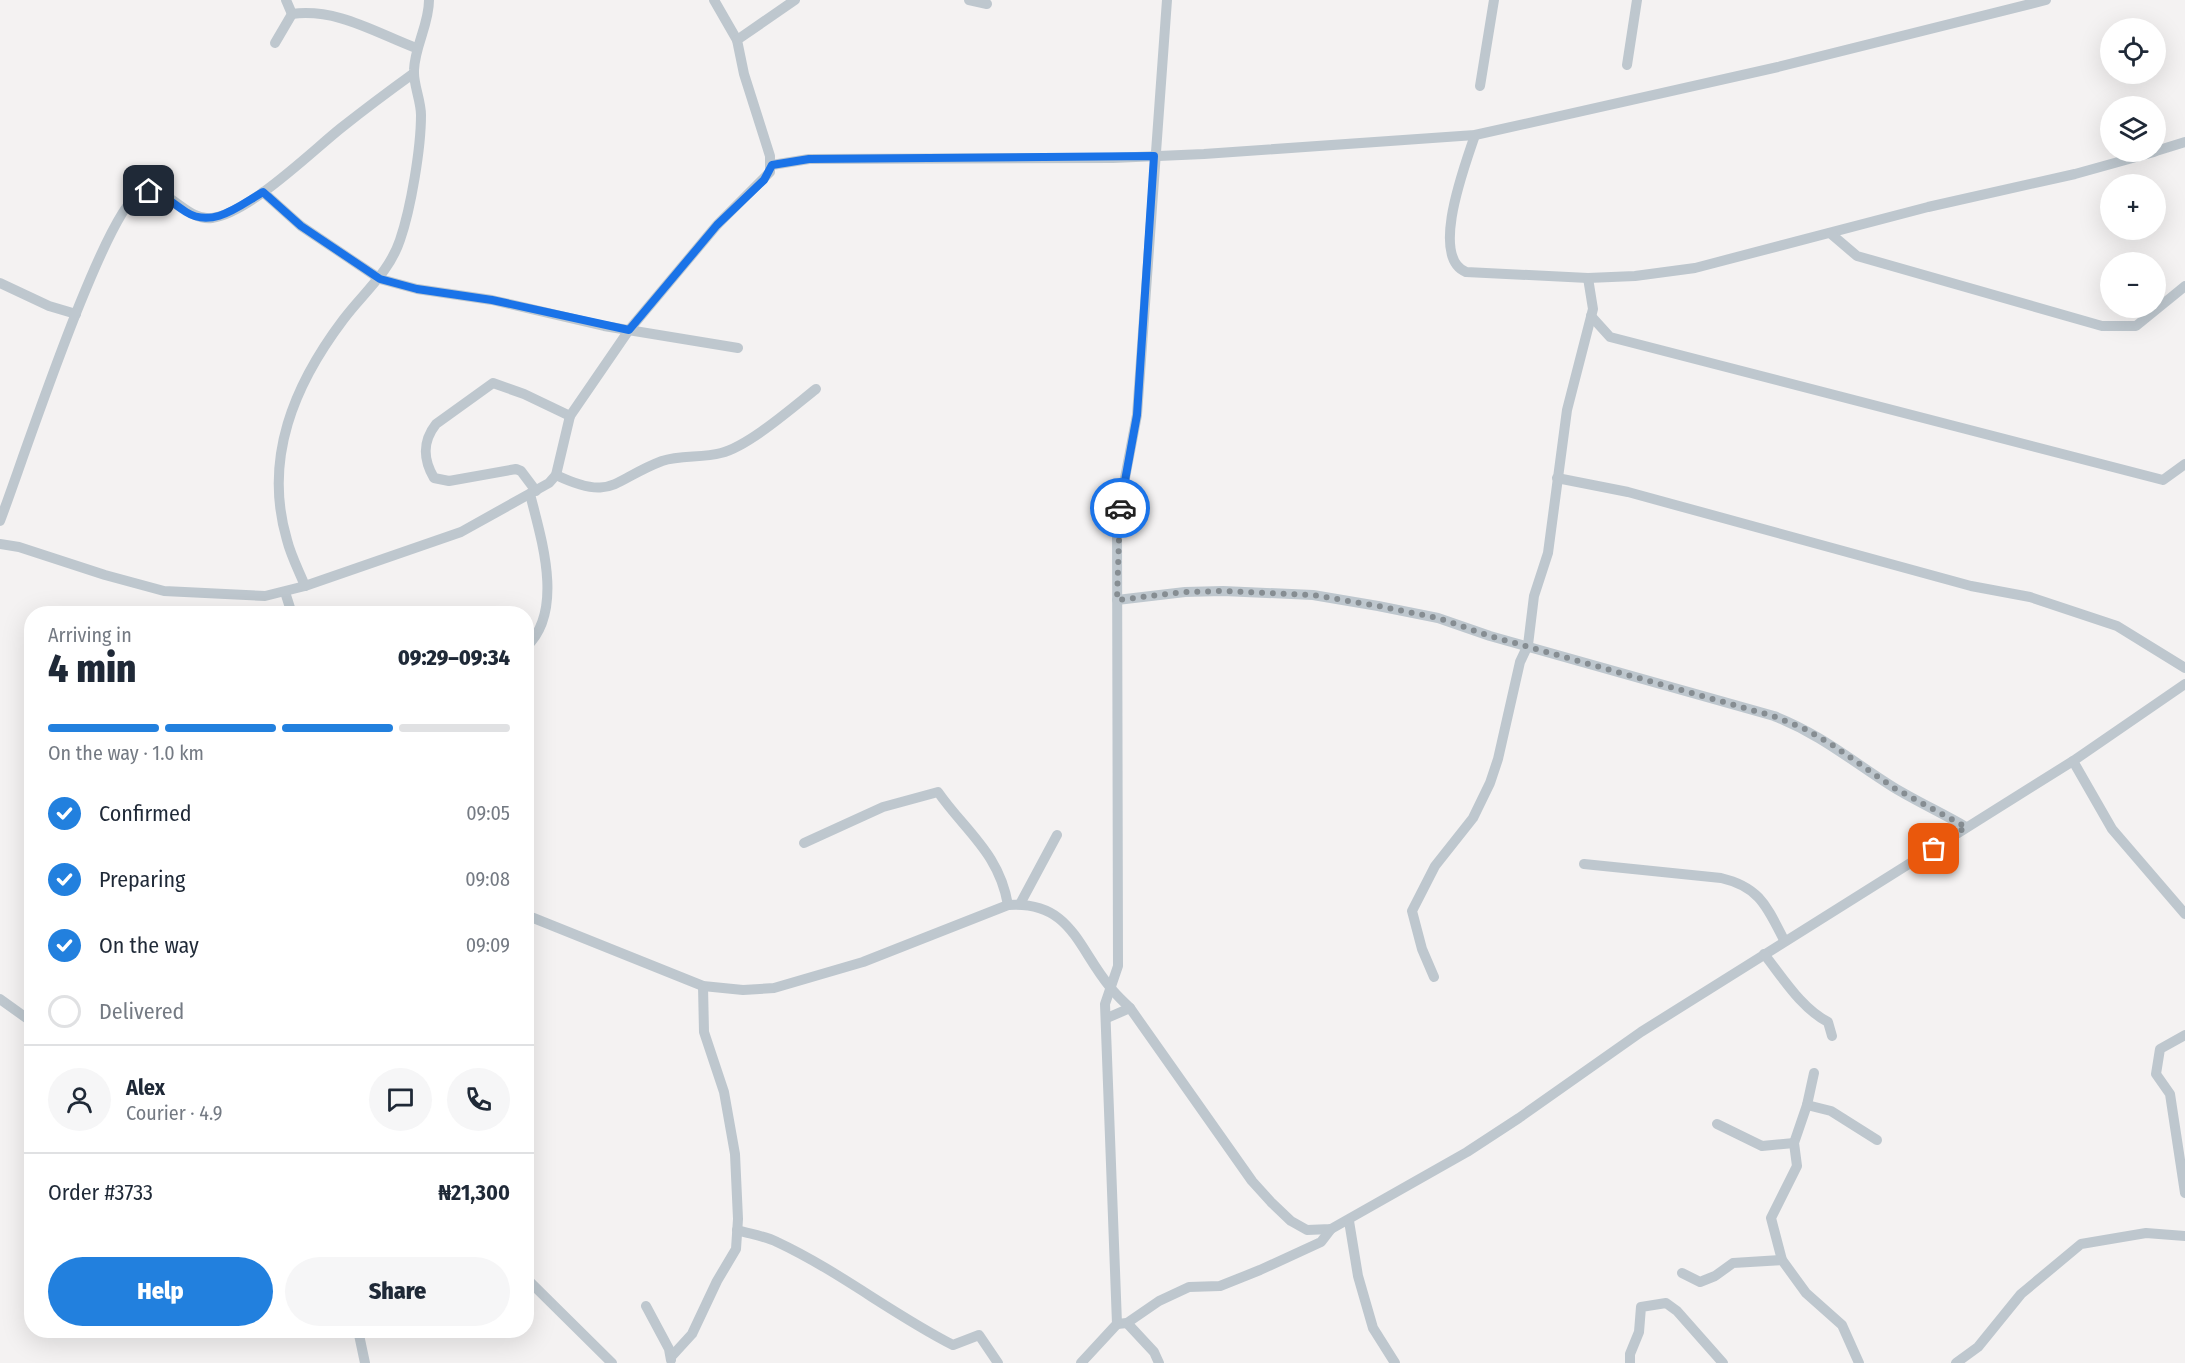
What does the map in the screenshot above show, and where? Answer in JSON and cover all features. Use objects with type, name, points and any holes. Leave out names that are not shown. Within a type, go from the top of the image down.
[{"type":"street","points":[[286,0],[292,14]]},
{"type":"street","points":[[305,586],[287,540],[279,498],[280,462],[287,420],[296,395],[343,320],[380,279],[400,240],[412,184],[421,115],[414,73],[417,48],[426,28],[429,0]]},
{"type":"street","points":[[0,544],[19,547],[105,575],[164,591],[233,595],[285,592],[461,532],[549,483],[556,475],[570,416],[629,330],[717,225],[764,180],[772,165],[737,40],[714,0]]},
{"type":"street","points":[[737,40],[795,0]]},
{"type":"street","points":[[969,0],[987,4]]},
{"type":"street","points":[[1160,1363],[1154,1352],[1122,1324],[1105,1004],[1118,966],[1118,520],[1137,415],[1167,0]]},
{"type":"street","points":[[1480,86],[1494,0]]},
{"type":"street","points":[[1627,65],[1637,0]]},
{"type":"street","points":[[772,165],[809,159],[1203,154],[1475,135],[1778,67],[2046,0]]},
{"type":"street","points":[[292,14],[311,11],[339,16],[417,48]]},
{"type":"street","points":[[275,43],[292,14]]},
{"type":"street","points":[[1,516],[92,273],[130,200],[149,191],[163,194],[187,213],[211,219],[234,209],[263,192],[414,73]]},
{"type":"street","points":[[1475,135],[1456,200],[1450,234],[1449,252],[1458,269],[1466,272],[1588,278],[1635,276],[1695,268],[1928,207],[2075,174],[2117,162]]},
{"type":"street","points":[[2166,148],[2185,142]]},
{"type":"street","points":[[263,192],[301,226],[380,279],[417,289],[492,300],[629,330],[738,348]]},
{"type":"street","points":[[1830,233],[1857,256],[2102,326],[2136,326],[2185,286]]},
{"type":"street","points":[[1434,977],[1422,949],[1412,911],[1435,866],[1473,818],[1490,783],[1520,662],[1528,645],[1534,596],[1548,553],[1567,410],[1591,316],[1592,299],[1588,278]]},
{"type":"street","points":[[0,283],[49,306],[76,314]]},
{"type":"street","points":[[1591,316],[1610,337],[2163,480],[2185,464]]},
{"type":"street","points":[[534,638],[539,631],[548,575],[533,493],[521,471],[516,469],[449,481],[434,478],[425,455],[425,444],[436,424],[492,383],[524,393],[570,416]]},
{"type":"street","points":[[556,475],[580,486],[609,487],[664,460],[723,453],[772,423],[816,389]]},
{"type":"street","points":[[1557,478],[1628,492],[1971,586],[2030,597],[2116,626],[2185,668]]},
{"type":"street","points":[[285,592],[289,606]]},
{"type":"street","points":[[1117,600],[1185,592],[1313,595],[1438,618],[1490,636],[1773,716],[1803,728],[1831,744],[1894,788],[1966,827]]},
{"type":"street","points":[[534,918],[703,986],[742,990],[774,988],[803,981],[863,962],[1008,905],[1032,905],[1056,915],[1071,929],[1110,987],[1130,1008],[1265,1195],[1291,1221],[1307,1230],[1331,1229],[1349,1221],[1493,1135],[1641,1032],[1784,940],[1902,870],[1966,827],[2073,761],[2185,684]]},
{"type":"street","points":[[2073,761],[2112,829],[2185,914]]},
{"type":"street","points":[[804,843],[883,807],[938,792],[980,842],[1004,882],[1008,905]]},
{"type":"street","points":[[1020,904],[1057,835]]},
{"type":"street","points":[[1584,864],[1742,882],[1755,892],[1768,908],[1784,940]]},
{"type":"street","points":[[1764,954],[1797,996],[1817,1016],[1828,1022],[1832,1036]]},
{"type":"street","points":[[646,1306],[670,1360],[692,1334],[717,1281],[736,1249],[735,1154],[724,1092],[704,1032],[703,986]]},
{"type":"street","points":[[0,999],[24,1016]]},
{"type":"street","points":[[1107,1018],[1130,1008]]},
{"type":"street","points":[[2185,1035],[2160,1048],[2156,1074],[2170,1094],[2185,1193]]},
{"type":"street","points":[[1814,1073],[1807,1106],[1794,1143],[1797,1166],[1771,1218],[1782,1260],[1806,1293],[1842,1325],[1859,1363]]},
{"type":"street","points":[[1807,1106],[1831,1111],[1877,1140]]},
{"type":"street","points":[[1717,1124],[1762,1146],[1794,1143]]},
{"type":"street","points":[[1349,1221],[1358,1276],[1373,1328],[1395,1363]]},
{"type":"street","points":[[1081,1363],[1122,1324],[1159,1300],[1189,1287],[1220,1286],[1321,1242],[1331,1229]]},
{"type":"street","points":[[737,1230],[776,1241],[839,1274],[885,1307],[953,1345],[979,1335],[998,1363]]},
{"type":"street","points":[[1956,1363],[1978,1347],[2021,1294],[2081,1244],[2146,1233],[2182,1238],[2185,1236]]},
{"type":"street","points":[[1682,1273],[1700,1282],[1715,1276],[1733,1263],[1782,1260]]},
{"type":"street","points":[[534,1286],[612,1363]]},
{"type":"street","points":[[1630,1363],[1629,1354],[1639,1332],[1641,1308],[1666,1303],[1677,1311],[1723,1363]]},
{"type":"street","points":[[360,1338],[365,1363]]},
{"type":"way so far","points":[[1120,508],[1117,600],[1185,592],[1222,591],[1313,595],[1378,606],[1438,618],[1490,636],[1773,716],[1803,728],[1831,744],[1894,788],[1966,827],[1934,849]]},
{"type":"route","points":[[149,191],[163,194],[187,213],[199,218],[211,219],[263,192],[301,226],[346,254],[380,279],[417,289],[492,300],[629,330],[717,225],[764,180],[772,165],[809,159],[1154,156],[1137,415],[1120,508]]}]
